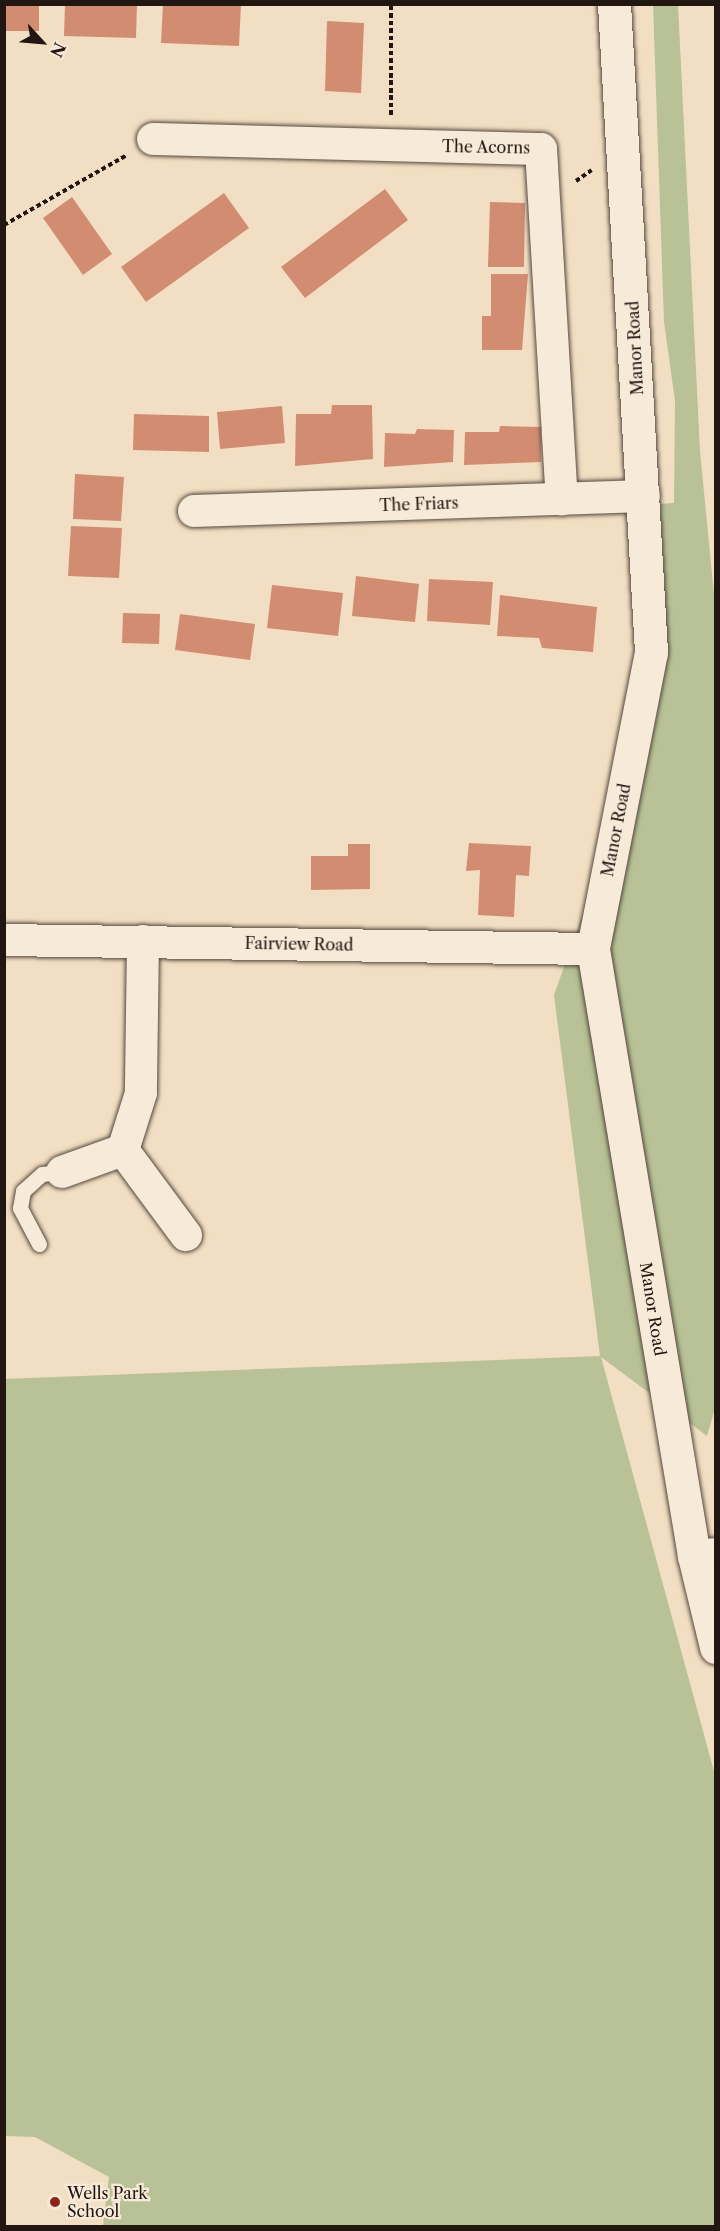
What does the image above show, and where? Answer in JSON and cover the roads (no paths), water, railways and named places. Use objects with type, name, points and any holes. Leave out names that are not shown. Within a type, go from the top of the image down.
[{"type":"main road","name":"Manor Road","points":[[614,4],[644,496],[651,652],[593,949],[705,1555],[716,1647]]},
{"type":"street","name":"The Acorns","points":[[153,139],[541,148],[562,499]]},
{"type":"street","name":"The Friars","points":[[194,511],[644,496]]},
{"type":"street","name":"Fairview Road","points":[[4,940],[593,949]]},
{"type":"street","points":[[123,1150],[141,1093],[143,942]]},
{"type":"street","points":[[62,1172],[123,1150]]},
{"type":"street","points":[[123,1150],[186,1234]]},
{"type":"lane","points":[[39,1244],[20,1208],[23,1191],[42,1174],[62,1172]]},
{"type":"place","name":"Wells Park School","points":[[55,2202]]}]
